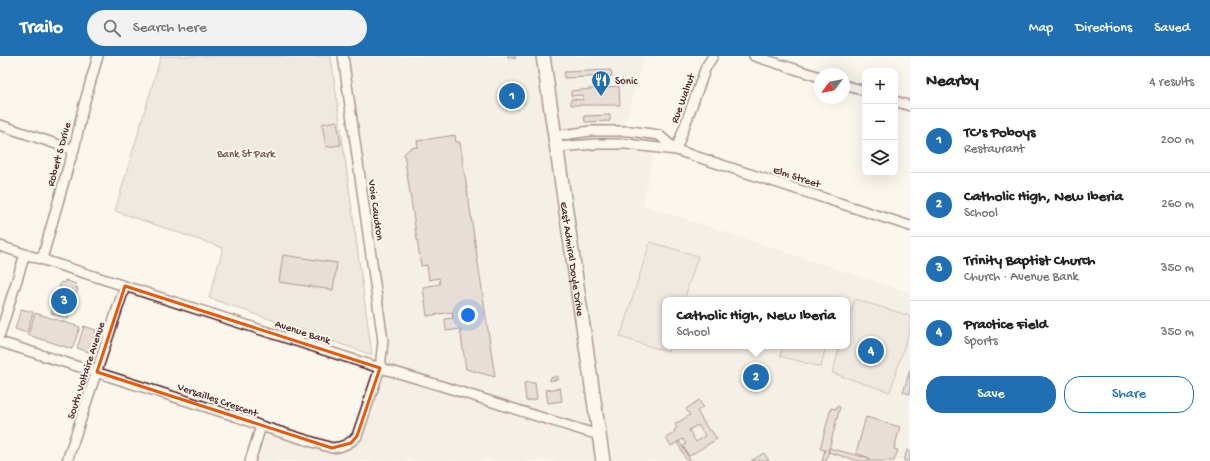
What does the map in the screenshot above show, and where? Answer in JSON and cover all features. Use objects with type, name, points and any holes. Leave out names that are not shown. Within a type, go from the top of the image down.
[{"type":"main road","name":"East Admiral Doyle Drive","points":[[543,56],[603,461]]},
{"type":"street","name":"Robert S Drive","points":[[42,259],[74,150],[83,108],[98,56]]},
{"type":"street","name":"Voie Caudron","points":[[343,56],[383,341],[380,368]]},
{"type":"street","name":"Rue Walnut","points":[[676,150],[711,56]]},
{"type":"street","points":[[754,56],[814,75]]},
{"type":"street","points":[[850,87],[862,91]]},
{"type":"street","points":[[898,102],[910,106]]},
{"type":"street","points":[[0,125],[74,150]]},
{"type":"street","name":"Elm Street","points":[[555,141],[591,131],[630,131],[659,135],[676,150]]},
{"type":"street","name":"Elm Street","points":[[555,141],[597,144],[626,144],[676,150],[910,226]]},
{"type":"street","name":"Avenue Bank","points":[[0,246],[380,368],[426,381],[552,422],[599,435]]},
{"type":"street","points":[[0,334],[25,254]]},
{"type":"street","name":"South Voltaire Avenue","points":[[67,461],[125,286]]},
{"type":"street","name":"Versailles Crescent","points":[[0,342],[332,448],[342,447],[351,443],[357,436],[380,368]]},
{"type":"street","points":[[250,461],[261,426]]},
{"type":"highlighted area","points":[[125,286],[380,368],[357,436],[351,443],[332,448],[97,372]]},
{"type":"shaded area","points":[[343,56],[543,56],[601,461],[250,461],[261,426],[332,448],[357,436],[383,341]]},
{"type":"shaded area","points":[[546,56],[645,56],[625,124],[656,140],[643,205],[910,293],[910,461],[612,461]]},
{"type":"green space","name":"Bank St Park","points":[[161,56],[331,56],[372,355],[209,298],[223,248],[115,211]]},
{"type":"green space","points":[[650,242],[698,256],[685,297],[662,297],[662,349],[669,349],[668,352],[620,337]]},
{"type":"green space","points":[[855,299],[910,316],[910,328],[890,392],[832,373],[839,349],[850,349],[850,315]]},
{"type":"green space","points":[[782,349],[825,349],[821,367],[780,356]]},
{"type":"building","points":[[507,56],[515,56],[516,58],[510,59]]},
{"type":"building","name":"Sonic","points":[[611,70],[612,76],[564,78],[564,72]]},
{"type":"building","name":"Sonic","points":[[619,86],[620,105],[571,105],[571,99],[583,100],[583,95],[571,96],[571,91]]},
{"type":"building","points":[[522,87],[524,103],[514,106],[513,104],[501,105],[499,90]]},
{"type":"building","name":"Sonic","points":[[610,115],[610,121],[585,122],[584,116]]},
{"type":"building","points":[[337,121],[341,145],[326,147],[322,124]]},
{"type":"building","points":[[455,135],[456,142],[460,142],[495,377],[466,369],[460,329],[446,331],[445,319],[453,318],[452,312],[427,316],[423,287],[440,284],[439,278],[429,280],[427,265],[421,266],[404,154],[410,148],[418,147],[417,141]]},
{"type":"building","points":[[283,255],[337,263],[333,290],[279,282]]},
{"type":"building","points":[[65,280],[76,284],[75,287],[78,288],[68,319],[51,313],[61,282],[64,283]]},
{"type":"building","points":[[21,309],[33,312],[27,333],[15,329]]},
{"type":"building","points":[[35,313],[80,327],[72,349],[28,335]]},
{"type":"building","points":[[84,326],[96,330],[89,352],[77,348]]},
{"type":"building","points":[[910,370],[910,394],[903,392]]},
{"type":"building","points":[[558,376],[558,379],[550,381],[550,378]]},
{"type":"building","points":[[524,383],[535,383],[537,399],[526,401]]},
{"type":"building","points":[[560,388],[562,401],[548,403],[546,390]]},
{"type":"building","points":[[699,400],[703,407],[697,411],[709,431],[711,430],[717,439],[689,456],[683,446],[686,444],[683,439],[671,446],[666,438],[675,432],[674,430],[677,428],[675,424],[690,415],[686,409]],"holes":[[[698,425],[705,436],[696,442],[689,430]]]},
{"type":"building","points":[[837,406],[840,407],[826,461],[822,461],[825,450],[820,449],[831,408],[836,409]]},
{"type":"building","points":[[866,417],[900,427],[894,449],[898,450],[894,461],[868,461],[869,458],[856,453]]},
{"type":"building","points":[[679,441],[691,461],[687,461],[677,442]]},
{"type":"building","points":[[829,448],[869,458],[868,461],[859,461],[828,452]]},
{"type":"building","points":[[907,450],[910,451],[910,461],[904,461]]},
{"type":"building","points":[[764,453],[769,461],[751,461]]},
{"type":"place","name":"TC's Poboys","points":[[512,96]]},
{"type":"place","name":"Sonic","points":[[601,97]]},
{"type":"place","name":"Trinity Baptist Church","points":[[64,301]]},
{"type":"place","name":"Practice Field","points":[[871,351]]},
{"type":"place","name":"Catholic High, New Iberia","points":[[756,377]]}]
